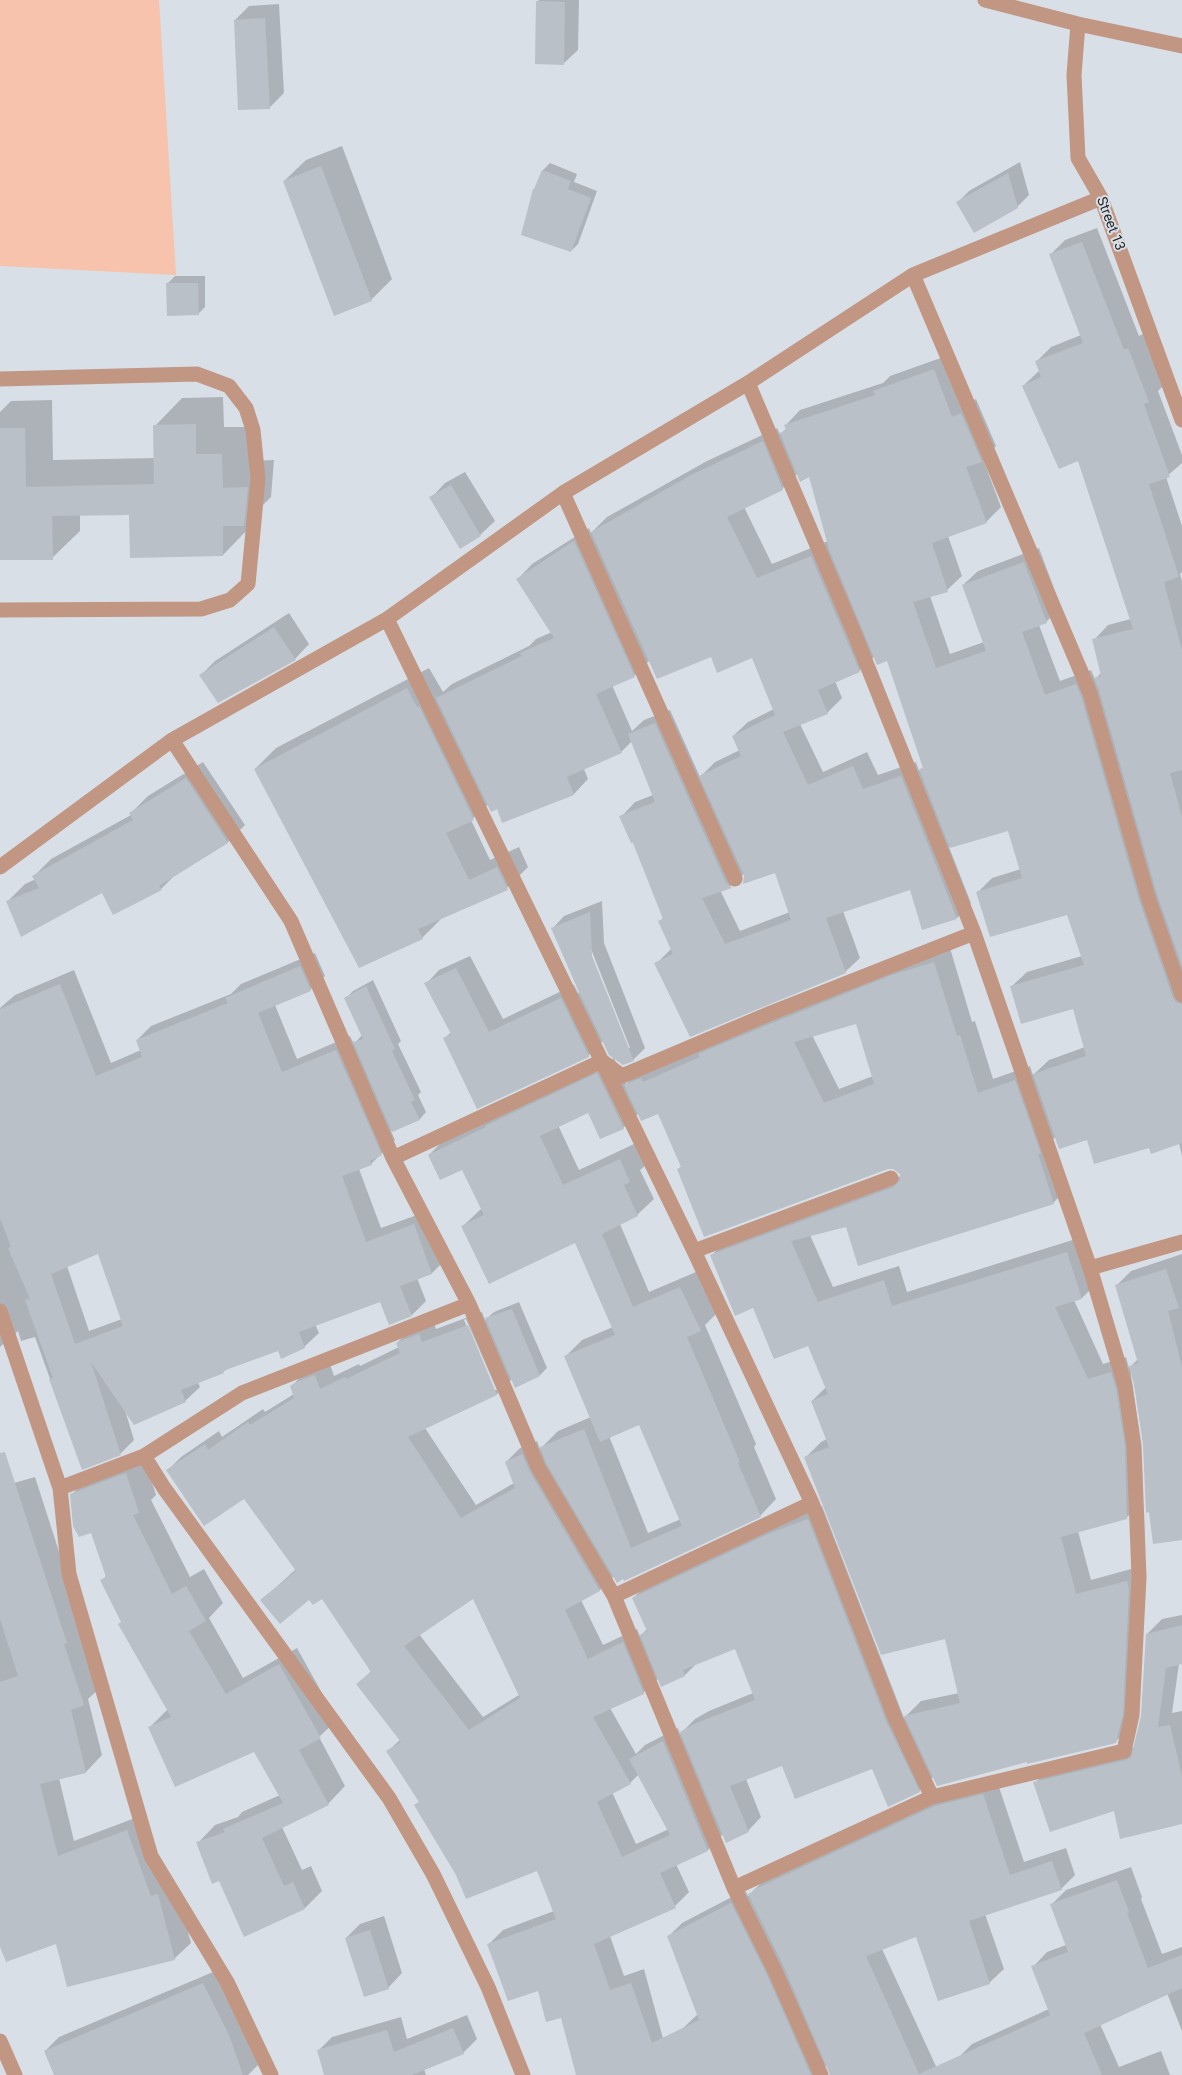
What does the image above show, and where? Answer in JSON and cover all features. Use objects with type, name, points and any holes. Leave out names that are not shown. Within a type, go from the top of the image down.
[{"type":"street","points":[[985,0],[1078,24],[1182,46]]},
{"type":"street","name":"Street 13","points":[[1078,24],[1074,75],[1078,158],[1101,198],[1182,420]]},
{"type":"street","points":[[0,867],[172,740],[387,619],[563,493],[748,383],[913,275],[1101,198]]},
{"type":"street","points":[[913,275],[1090,693],[1148,897],[1182,995]]},
{"type":"street","points":[[0,379],[197,374],[229,386],[246,408],[253,430],[258,479],[248,584],[230,600],[201,609],[0,610]]},
{"type":"street","points":[[734,1888],[932,1797],[1124,1751],[1132,1715],[1139,1577],[1134,1446],[1125,1386],[1090,1268],[974,934],[853,630],[748,383]]},
{"type":"street","points":[[563,493],[735,879]]},
{"type":"street","points":[[387,619],[694,1251],[812,1503],[895,1718],[932,1797]]},
{"type":"street","points":[[172,740],[291,921],[393,1158],[469,1304],[538,1467],[614,1596],[734,1888],[775,1971],[821,2075]]},
{"type":"street","points":[[602,1061],[622,1076],[771,1014],[974,934]]},
{"type":"street","points":[[393,1158],[602,1061]]},
{"type":"street","points":[[694,1251],[891,1178]]},
{"type":"street","points":[[1090,1268],[1182,1242]]},
{"type":"street","points":[[60,1488],[144,1456],[242,1393],[469,1304]]},
{"type":"street","points":[[0,1311],[60,1488],[69,1574],[151,1856],[227,1982],[271,2075]]},
{"type":"street","points":[[144,1456],[164,1488],[389,1798],[433,1874],[488,1987],[522,2075]]},
{"type":"street","points":[[614,1596],[812,1503]]},
{"type":"street","points":[[0,2041],[15,2075]]},
{"type":"shaded area","points":[[0,0],[159,0],[176,275],[0,266]]},
{"type":"building","points":[[536,1],[565,2],[564,65],[535,64]]},
{"type":"building","points":[[265,18],[270,109],[238,110],[234,20]]},
{"type":"building","points":[[321,166],[372,301],[334,316],[283,181]]},
{"type":"building","points":[[542,170],[571,181],[568,189],[591,198],[571,252],[521,235],[533,189]]},
{"type":"building","points":[[1008,173],[1018,208],[974,233],[956,202]]},
{"type":"building","points":[[1082,242],[1124,350],[1128,348],[1149,402],[1144,404],[1170,477],[1149,484],[1179,577],[1164,582],[1182,650],[1182,770],[1170,773],[1182,817],[1182,966],[1157,894],[1094,678],[1101,676],[1092,639],[1133,629],[1078,461],[1059,469],[1022,386],[1041,377],[1035,361],[1083,343],[1049,254]]},
{"type":"building","points":[[166,283],[198,283],[199,315],[167,316]]},
{"type":"building","points":[[934,369],[952,417],[961,413],[982,462],[966,467],[987,523],[932,543],[948,592],[913,602],[936,668],[986,651],[962,585],[1024,562],[1047,623],[1022,632],[1045,695],[1076,684],[1139,900],[1173,998],[1176,1002],[1182,1004],[1182,1143],[1151,1154],[1149,1148],[1094,1164],[1087,1140],[1059,1149],[1033,1074],[1086,1056],[1073,1009],[1021,1024],[1010,986],[1084,965],[1067,915],[990,937],[976,892],[1022,878],[1008,831],[950,848],[919,769],[923,768],[887,661],[877,665],[829,549],[809,477],[800,482],[780,433],[786,430],[784,425],[875,395],[873,391]]},
{"type":"building","points":[[196,424],[196,454],[222,454],[223,488],[248,487],[244,526],[223,526],[223,556],[130,558],[129,515],[52,516],[53,560],[0,560],[0,428],[25,428],[26,487],[154,484],[153,425]]},
{"type":"building","points":[[763,441],[783,490],[727,517],[757,578],[811,556],[860,672],[818,690],[828,714],[783,732],[808,785],[853,766],[863,789],[901,776],[957,919],[922,930],[910,890],[826,918],[846,973],[690,1037],[654,963],[673,954],[658,921],[663,919],[633,843],[631,843],[619,816],[655,802],[628,734],[655,723],[726,883],[732,888],[702,898],[725,944],[791,920],[775,873],[743,884],[744,875],[699,776],[741,756],[732,736],[775,715],[752,658],[717,673],[711,657],[657,679],[591,532],[691,475]]},
{"type":"building","points":[[451,485],[481,536],[460,549],[429,497]]},
{"type":"building","points":[[574,541],[635,677],[596,694],[622,753],[567,777],[574,795],[502,823],[497,809],[491,812],[436,698],[522,656],[520,653],[554,638],[516,579]]},
{"type":"building","points":[[274,627],[296,660],[218,703],[199,675]]},
{"type":"building","points":[[407,688],[417,707],[419,706],[474,820],[446,833],[469,880],[497,867],[508,890],[418,929],[423,939],[359,968],[254,769]]},
{"type":"building","points":[[186,778],[228,843],[159,886],[162,890],[113,915],[102,893],[21,937],[6,901],[39,888],[32,876],[133,820],[129,813]]},
{"type":"building","points":[[590,912],[592,956],[634,1061],[623,1065],[609,1055],[551,928]]},
{"type":"building","points":[[934,962],[957,1036],[960,1035],[978,1093],[1015,1080],[1041,1154],[1038,1154],[1054,1204],[858,1266],[846,1227],[791,1241],[818,1302],[884,1280],[892,1306],[1067,1252],[1082,1299],[1055,1307],[1088,1379],[1111,1372],[1116,1388],[1125,1447],[1127,1519],[1061,1537],[1076,1594],[1127,1581],[1129,1589],[1123,1714],[1116,1743],[1027,1764],[1027,1762],[937,1786],[904,1716],[960,1703],[945,1639],[881,1655],[804,1457],[829,1447],[811,1401],[828,1394],[808,1346],[774,1359],[753,1308],[735,1316],[710,1255],[894,1187],[900,1180],[900,1174],[893,1169],[888,1169],[704,1237],[677,1169],[681,1167],[658,1114],[641,1121],[624,1085],[641,1078],[643,1082],[700,1057],[698,1054],[892,975]],"holes":[[[856,1024],[874,1084],[824,1103],[794,1042]]]},
{"type":"building","points":[[300,966],[311,991],[258,1013],[282,1072],[336,1050],[382,1155],[370,1161],[372,1165],[342,1176],[366,1242],[414,1224],[432,1274],[400,1286],[412,1316],[389,1325],[380,1302],[299,1332],[305,1348],[281,1359],[278,1351],[223,1371],[224,1373],[181,1390],[186,1402],[134,1425],[91,1362],[121,1455],[82,1470],[49,1379],[53,1378],[25,1300],[30,1299],[8,1248],[11,1247],[0,1218],[0,1009],[60,984],[96,1076],[142,1057],[136,1040],[228,1003],[225,998]],"holes":[[[98,1254],[123,1326],[75,1344],[51,1274]]]},
{"type":"building","points":[[456,968],[489,1032],[561,998],[589,1057],[477,1109],[443,1038],[451,1034],[424,983]]},
{"type":"building","points":[[366,986],[395,1049],[392,1051],[415,1100],[411,1102],[420,1120],[392,1132],[353,1042],[363,1039],[344,998]]},
{"type":"building","points":[[597,1073],[624,1129],[600,1139],[588,1113],[540,1136],[563,1185],[620,1159],[630,1182],[624,1185],[638,1216],[602,1234],[633,1307],[680,1287],[701,1331],[687,1337],[761,1517],[617,1583],[546,1463],[540,1447],[584,1429],[631,1548],[682,1526],[639,1425],[600,1442],[564,1356],[615,1335],[575,1243],[489,1284],[461,1226],[484,1215],[462,1170],[440,1180],[428,1155]]},
{"type":"building","points":[[1166,1269],[1179,1308],[1168,1311],[1182,1367],[1182,1540],[1153,1544],[1149,1512],[1146,1513],[1143,1445],[1134,1384],[1129,1366],[1138,1363],[1115,1285]]},
{"type":"building","points":[[512,1309],[540,1376],[515,1388],[485,1318]]},
{"type":"building","points":[[468,1325],[497,1395],[408,1437],[461,1518],[515,1488],[505,1462],[522,1454],[530,1472],[600,1591],[565,1610],[588,1659],[623,1642],[644,1694],[593,1717],[631,1784],[597,1802],[622,1857],[670,1835],[629,1759],[663,1741],[708,1851],[660,1873],[676,1908],[594,1944],[610,1990],[631,1983],[652,2043],[699,2020],[667,1936],[731,1903],[767,1975],[811,2075],[576,2075],[561,2018],[546,2022],[538,1991],[508,2001],[487,1944],[556,1919],[537,1871],[466,1899],[456,1875],[414,1805],[419,1802],[386,1751],[401,1742],[356,1684],[371,1672],[322,1599],[313,1605],[309,1600],[280,1624],[260,1600],[296,1571],[244,1499],[204,1526],[166,1470],[205,1444],[208,1450],[248,1422],[250,1425],[294,1398],[290,1386],[296,1382],[315,1375],[320,1389],[345,1377],[346,1379],[400,1353],[396,1343],[419,1334],[422,1342]],"holes":[[[473,1599],[520,1698],[469,1730],[404,1646]]]},
{"type":"building","points":[[5,1452],[67,1643],[64,1644],[84,1705],[71,1710],[86,1773],[40,1784],[58,1856],[127,1830],[151,1896],[158,1894],[175,1960],[67,1987],[56,1944],[6,1962],[0,1947],[0,1682],[18,1676],[0,1619],[0,1453]]},
{"type":"building","points":[[126,1473],[139,1513],[133,1515],[172,1594],[186,1586],[206,1621],[189,1631],[226,1694],[279,1664],[321,1738],[299,1750],[329,1805],[262,1838],[284,1886],[293,1882],[305,1909],[244,1937],[219,1881],[212,1884],[196,1842],[225,1832],[223,1829],[283,1803],[254,1752],[175,1787],[148,1727],[171,1717],[118,1624],[121,1622],[100,1580],[106,1577],[91,1533],[79,1537],[73,1526],[70,1494]]},
{"type":"building","points":[[808,1519],[886,1721],[920,1792],[888,1807],[872,1769],[795,1799],[782,1766],[730,1786],[749,1832],[726,1843],[680,1732],[694,1724],[755,1700],[735,1649],[683,1670],[685,1676],[661,1687],[640,1635],[647,1631],[632,1598],[768,1534]]},
{"type":"building","points":[[1182,1625],[1182,1664],[1166,1668],[1158,1727],[1170,1725],[1182,1776],[1182,1824],[1120,1839],[1114,1811],[1050,1832],[1033,1782],[1126,1760],[1131,1757],[1141,1716],[1146,1634]]},
{"type":"building","points":[[983,1794],[1010,1875],[1052,1861],[1062,1890],[969,1921],[990,1984],[938,2001],[916,1937],[866,1956],[919,2074],[1050,2015],[1031,1966],[1068,1952],[1050,1904],[1117,1880],[1129,1912],[1127,1913],[1148,1968],[1182,1955],[1182,1988],[1084,2033],[1102,2075],[830,2075],[784,1967],[748,1894],[935,1806]]},
{"type":"building","points":[[370,1930],[389,1989],[364,1997],[345,1938]]},
{"type":"building","points":[[203,1983],[229,2035],[243,2075],[54,2075],[44,2051]]},
{"type":"building","points":[[453,2028],[464,2054],[412,2075],[324,2075],[317,2050],[387,2030],[394,2052]]}]
